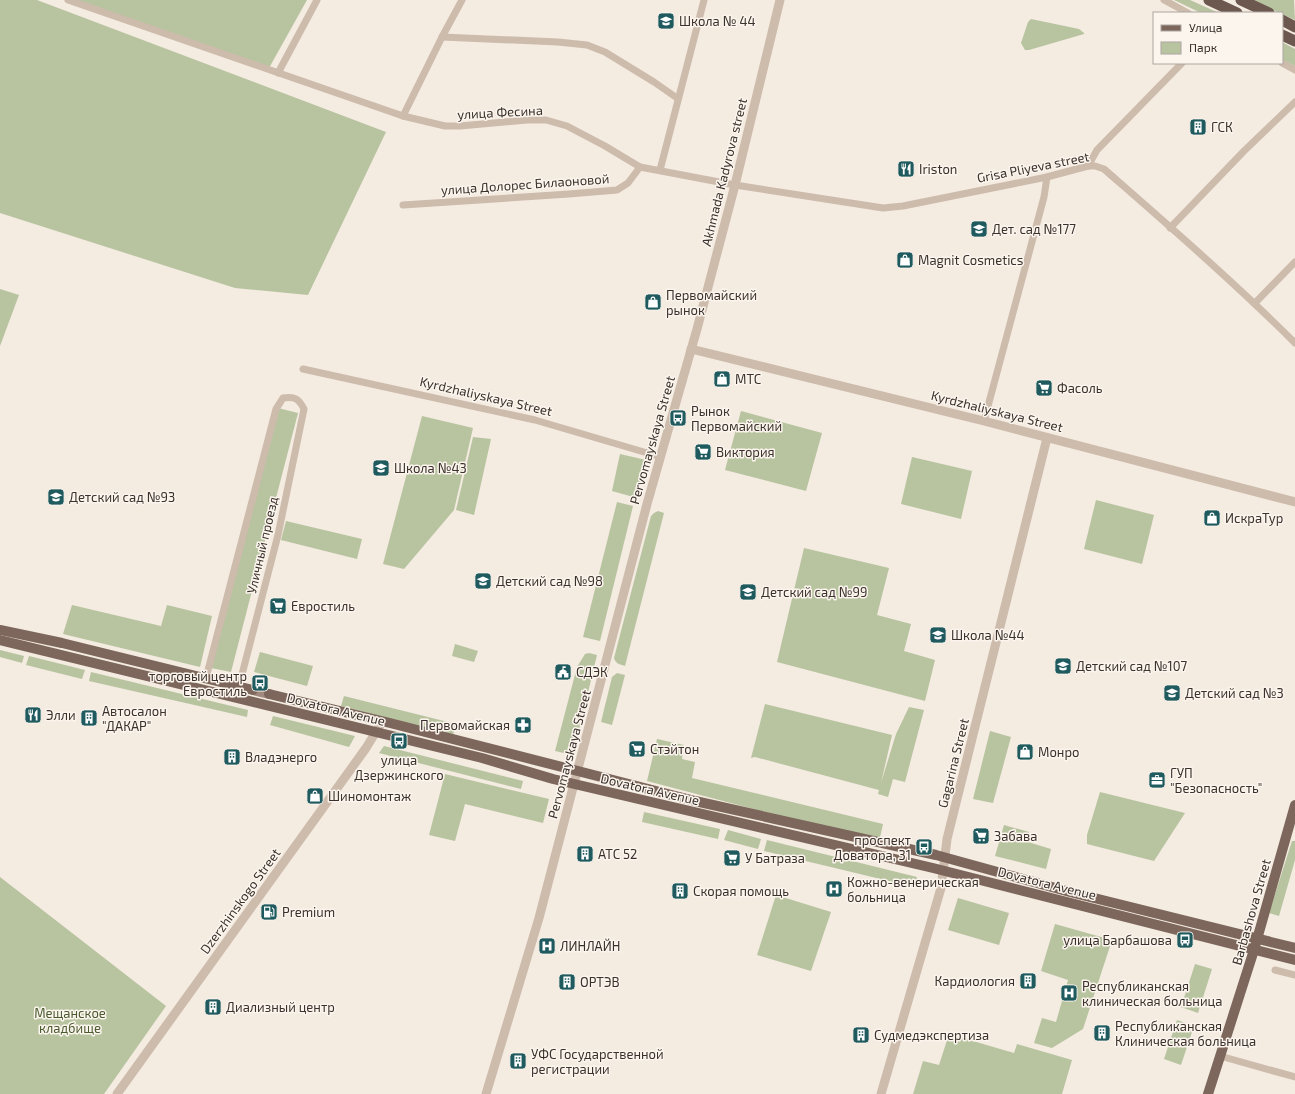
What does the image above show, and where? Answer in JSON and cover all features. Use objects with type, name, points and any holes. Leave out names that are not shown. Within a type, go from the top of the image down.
[{"type":"highway","points":[[1209,0],[1235,12]]},
{"type":"highway","points":[[1241,0],[1267,12]]},
{"type":"highway","points":[[1283,20],[1295,26]]},
{"type":"highway","points":[[1283,35],[1295,41]]},
{"type":"main road","name":"Dovatora Avenue","points":[[0,630],[62,643],[239,686],[702,803],[945,858],[1070,892],[1295,948]]},
{"type":"main road","name":"Dovatora Avenue","points":[[0,640],[482,758],[574,784],[943,870],[1295,960]]},
{"type":"main road","name":"Barbashova Street","points":[[1208,1094],[1254,950],[1295,805]]},
{"type":"street","name":"улица Фесина","points":[[68,0],[403,116],[445,126],[546,120],[567,126],[640,167],[660,170]]},
{"type":"street","points":[[278,73],[317,0]]},
{"type":"street","points":[[403,116],[462,0]]},
{"type":"street","points":[[660,170],[677,98],[704,0]]},
{"type":"street","name":"Akhmada Kadyrova street","points":[[691,349],[735,185],[780,0]]},
{"type":"street","points":[[1164,0],[1186,12]]},
{"type":"street","points":[[442,37],[558,42],[587,45],[605,52],[677,98]]},
{"type":"street","points":[[1088,166],[1097,150],[1181,64]]},
{"type":"street","points":[[1283,64],[1295,70]]},
{"type":"street","points":[[1170,228],[1244,151],[1295,102]]},
{"type":"street","name":"Grisa Pliyeva street","points":[[660,170],[735,185],[884,208],[903,206],[1047,177],[1088,166],[1095,166],[1104,169],[1255,303],[1295,343]]},
{"type":"street","name":"улица Долорес Билаоновой","points":[[403,205],[617,190],[628,183],[640,167]]},
{"type":"street","points":[[984,421],[1044,197],[1047,177]]},
{"type":"street","points":[[1255,303],[1295,262]]},
{"type":"street","name":"Kyrdzhaliyskaya Street","points":[[691,349],[984,421],[1295,502]]},
{"type":"street","name":"Pervomayskaya Street","points":[[486,1094],[539,918],[647,504],[691,349]]},
{"type":"street","name":"Kyrdzhaliyskaya Street","points":[[303,369],[535,420],[661,458]]},
{"type":"street","name":"Уличный проезд","points":[[206,678],[276,409],[283,398],[289,397],[299,400],[304,409],[278,535],[239,686]]},
{"type":"street","name":"Gagarina Street","points":[[881,1094],[941,888],[947,839],[1047,438]]},
{"type":"street","name":"Dzerzhinskogo Street","points":[[118,1094],[366,748],[382,722]]},
{"type":"street","points":[[1275,970],[1295,975]]},
{"type":"street","points":[[1220,1056],[1295,1077]]},
{"type":"green space","points":[[0,0],[37,0],[386,132],[308,295],[235,288],[0,213]]},
{"type":"green space","points":[[71,0],[307,0],[269,68]]},
{"type":"green space","points":[[1174,0],[1190,0],[1217,12],[1199,12]]},
{"type":"green space","points":[[1251,0],[1294,0],[1295,20],[1283,15],[1283,12],[1277,12]]},
{"type":"green space","points":[[1031,19],[1079,29],[1084,34],[1025,50],[1021,43],[1028,22]]},
{"type":"green space","points":[[1283,43],[1295,49],[1295,66],[1283,60]]},
{"type":"green space","points":[[0,289],[19,295],[0,346]]},
{"type":"green space","points":[[278,408],[298,413],[231,672],[211,668]]},
{"type":"green space","points":[[741,411],[822,433],[806,491],[725,470]]},
{"type":"green space","points":[[422,416],[473,428],[454,510],[404,569],[383,564]]},
{"type":"green space","points":[[473,437],[491,439],[474,515],[456,510]]},
{"type":"green space","points":[[620,454],[646,460],[637,498],[612,491]]},
{"type":"green space","points":[[912,457],[972,471],[961,519],[901,504]]},
{"type":"green space","points":[[1096,500],[1154,515],[1142,564],[1084,549]]},
{"type":"green space","points":[[617,502],[633,506],[600,641],[583,637]]},
{"type":"green space","points":[[658,511],[664,513],[625,666],[617,663],[614,658],[651,516]]},
{"type":"green space","points":[[286,521],[362,539],[357,559],[281,540]]},
{"type":"green space","points":[[804,548],[889,568],[877,615],[911,624],[904,651],[935,660],[925,701],[777,662]]},
{"type":"green space","points":[[72,605],[161,626],[167,605],[212,616],[200,667],[63,634]]},
{"type":"green space","points":[[455,644],[478,651],[474,662],[452,656]]},
{"type":"green space","points":[[0,650],[24,656],[22,663],[0,657]]},
{"type":"green space","points":[[260,652],[313,666],[307,686],[254,672]]},
{"type":"green space","points":[[589,653],[597,655],[573,755],[555,751],[577,667],[585,654]]},
{"type":"green space","points":[[29,656],[85,670],[82,679],[26,665]]},
{"type":"green space","points":[[91,672],[248,710],[247,717],[89,681]]},
{"type":"green space","points":[[617,673],[625,675],[612,725],[601,722],[612,677]]},
{"type":"green space","points":[[344,696],[456,724],[453,735],[341,706]]},
{"type":"green space","points":[[765,704],[892,735],[881,783],[896,734],[909,707],[924,710],[905,782],[893,779],[888,797],[878,794],[879,790],[755,757],[751,758]]},
{"type":"green space","points":[[273,716],[355,736],[349,747],[270,725]]},
{"type":"green space","points":[[990,731],[1011,737],[993,803],[973,799]]},
{"type":"green space","points":[[657,739],[684,745],[682,759],[695,762],[692,778],[883,824],[879,842],[647,781]]},
{"type":"green space","points":[[384,746],[523,781],[521,789],[379,753]]},
{"type":"green space","points":[[445,774],[549,799],[543,823],[465,804],[455,841],[429,835]]},
{"type":"green space","points":[[1100,792],[1185,813],[1154,861],[1087,844],[1087,835]]},
{"type":"green space","points":[[644,812],[720,829],[718,839],[642,822]]},
{"type":"green space","points":[[1004,825],[1029,832],[1028,842],[1051,849],[1046,869],[995,856]]},
{"type":"green space","points":[[728,830],[761,839],[758,849],[724,840]]},
{"type":"green space","points":[[767,840],[917,877],[914,887],[764,851]]},
{"type":"green space","points":[[1292,841],[1295,841],[1295,860],[1279,916],[1269,913]]},
{"type":"green space","name":"Мещанское кладбище","points":[[0,877],[166,1006],[104,1094],[0,1094]]},
{"type":"green space","points":[[776,895],[831,912],[811,971],[757,955]]},
{"type":"green space","points":[[958,898],[1009,913],[999,945],[948,930]]},
{"type":"green space","points":[[1055,924],[1112,940],[1083,1029],[1052,1048],[1034,1043],[1042,1018],[1056,1022],[1068,980],[1041,971]]},
{"type":"green space","points":[[1195,964],[1212,969],[1198,1013],[1181,1007]]},
{"type":"green space","points":[[1177,1020],[1194,1026],[1181,1065],[1164,1059]]},
{"type":"green space","points":[[949,1034],[1014,1053],[1017,1044],[1072,1060],[1062,1094],[913,1094],[923,1061],[939,1065]]},
{"type":"place","name":"Школа № 44","points":[[666,21]]},
{"type":"place","name":"ГСК","points":[[1198,127]]},
{"type":"place","name":"Iriston","points":[[906,169]]},
{"type":"place","name":"Дет. сад №177","points":[[979,229]]},
{"type":"place","name":"Magnit Cosmetics","points":[[905,260]]},
{"type":"place","name":"Первомайский рынок","points":[[653,302]]},
{"type":"place","name":"МТС","points":[[722,379]]},
{"type":"place","name":"Фасоль","points":[[1044,388]]},
{"type":"place","name":"Рынок Первомайский","points":[[678,418]]},
{"type":"place","name":"Виктория","points":[[703,452]]},
{"type":"place","name":"Школа №43","points":[[381,468]]},
{"type":"place","name":"Детский сад №93","points":[[56,497]]},
{"type":"place","name":"ИскраТур","points":[[1212,518]]},
{"type":"place","name":"Детский сад №98","points":[[483,581]]},
{"type":"place","name":"Детский сад №99","points":[[748,592]]},
{"type":"place","name":"Евростиль","points":[[278,606]]},
{"type":"place","name":"Школа №44","points":[[938,635]]},
{"type":"place","name":"Детский сад №107","points":[[1063,666]]},
{"type":"place","name":"СДЭК","points":[[563,672]]},
{"type":"place","name":"торговый центр Евростиль","points":[[260,683]]},
{"type":"place","name":"Детский сад №3","points":[[1172,693]]},
{"type":"place","name":"Элли","points":[[33,715]]},
{"type":"place","name":"Автосалон \"ДАКАР\"","points":[[89,718]]},
{"type":"place","name":"Первомайская","points":[[523,725]]},
{"type":"place","name":"улица Дзержинского","points":[[399,741]]},
{"type":"place","name":"Стэйтон","points":[[637,749]]},
{"type":"place","name":"Монро","points":[[1025,752]]},
{"type":"place","name":"Владэнерго","points":[[232,757]]},
{"type":"place","name":"ГУП \"Безопасность\"","points":[[1157,780]]},
{"type":"place","name":"Шиномонтаж","points":[[315,796]]},
{"type":"place","name":"Забава","points":[[981,836]]},
{"type":"place","name":"проспект Доватора, 31","points":[[924,847]]},
{"type":"place","name":"АТС 52","points":[[585,854]]},
{"type":"place","name":"У Батраза","points":[[732,858]]},
{"type":"place","name":"Кожно-венерическая больница","points":[[834,889]]},
{"type":"place","name":"Скорая помощь","points":[[680,891]]},
{"type":"place","name":"Premium","points":[[269,912]]},
{"type":"place","name":"улица Барбашова","points":[[1185,940]]},
{"type":"place","name":"ЛИНЛАЙН","points":[[547,946]]},
{"type":"place","name":"Кардиология","points":[[1028,981]]},
{"type":"place","name":"ОРТЭВ","points":[[567,982]]},
{"type":"place","name":"Республиканская клиническая больница","points":[[1069,993]]},
{"type":"place","name":"Диализный центр","points":[[213,1007]]},
{"type":"place","name":"Республиканская Клиническая больница","points":[[1102,1033]]},
{"type":"place","name":"Судмедэкспертиза","points":[[861,1035]]},
{"type":"place","name":"УФС Государственной регистрации","points":[[518,1061]]}]
